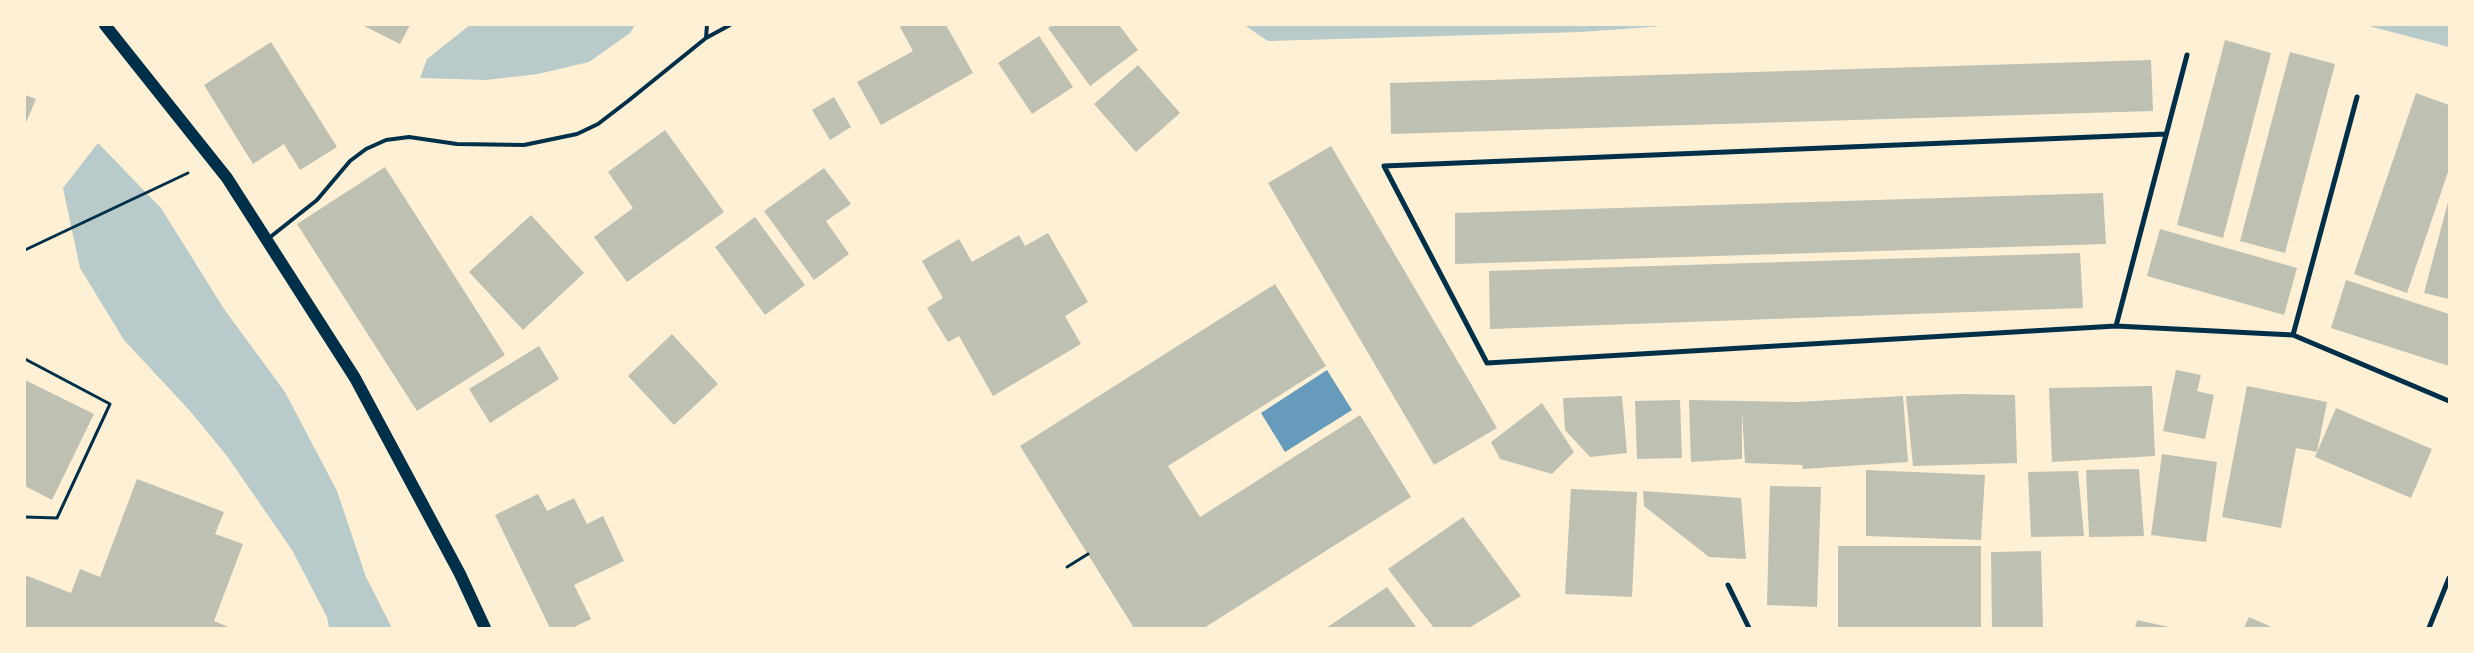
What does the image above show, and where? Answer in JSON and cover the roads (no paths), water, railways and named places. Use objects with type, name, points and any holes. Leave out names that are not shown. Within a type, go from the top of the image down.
[{"type":"main road","points":[[105,25],[227,178],[355,378],[460,574],[485,628]]},
{"type":"street","points":[[2116,326],[2187,55]]},
{"type":"street","points":[[2293,335],[2357,97]]},
{"type":"street","points":[[2166,134],[1384,166],[1487,363],[2116,326],[2293,335],[2449,400]]},
{"type":"street","points":[[2429,628],[2449,578]]},
{"type":"street","points":[[1728,585],[1749,628]]},
{"type":"lane","points":[[706,38],[707,25]]},
{"type":"lane","points":[[267,239],[317,200],[350,161],[366,149],[386,140],[409,138],[457,144],[524,145],[577,134],[598,124],[706,38],[730,25]]},
{"type":"water","points":[[1327,370],[1352,410],[1285,452],[1261,413]]}]
